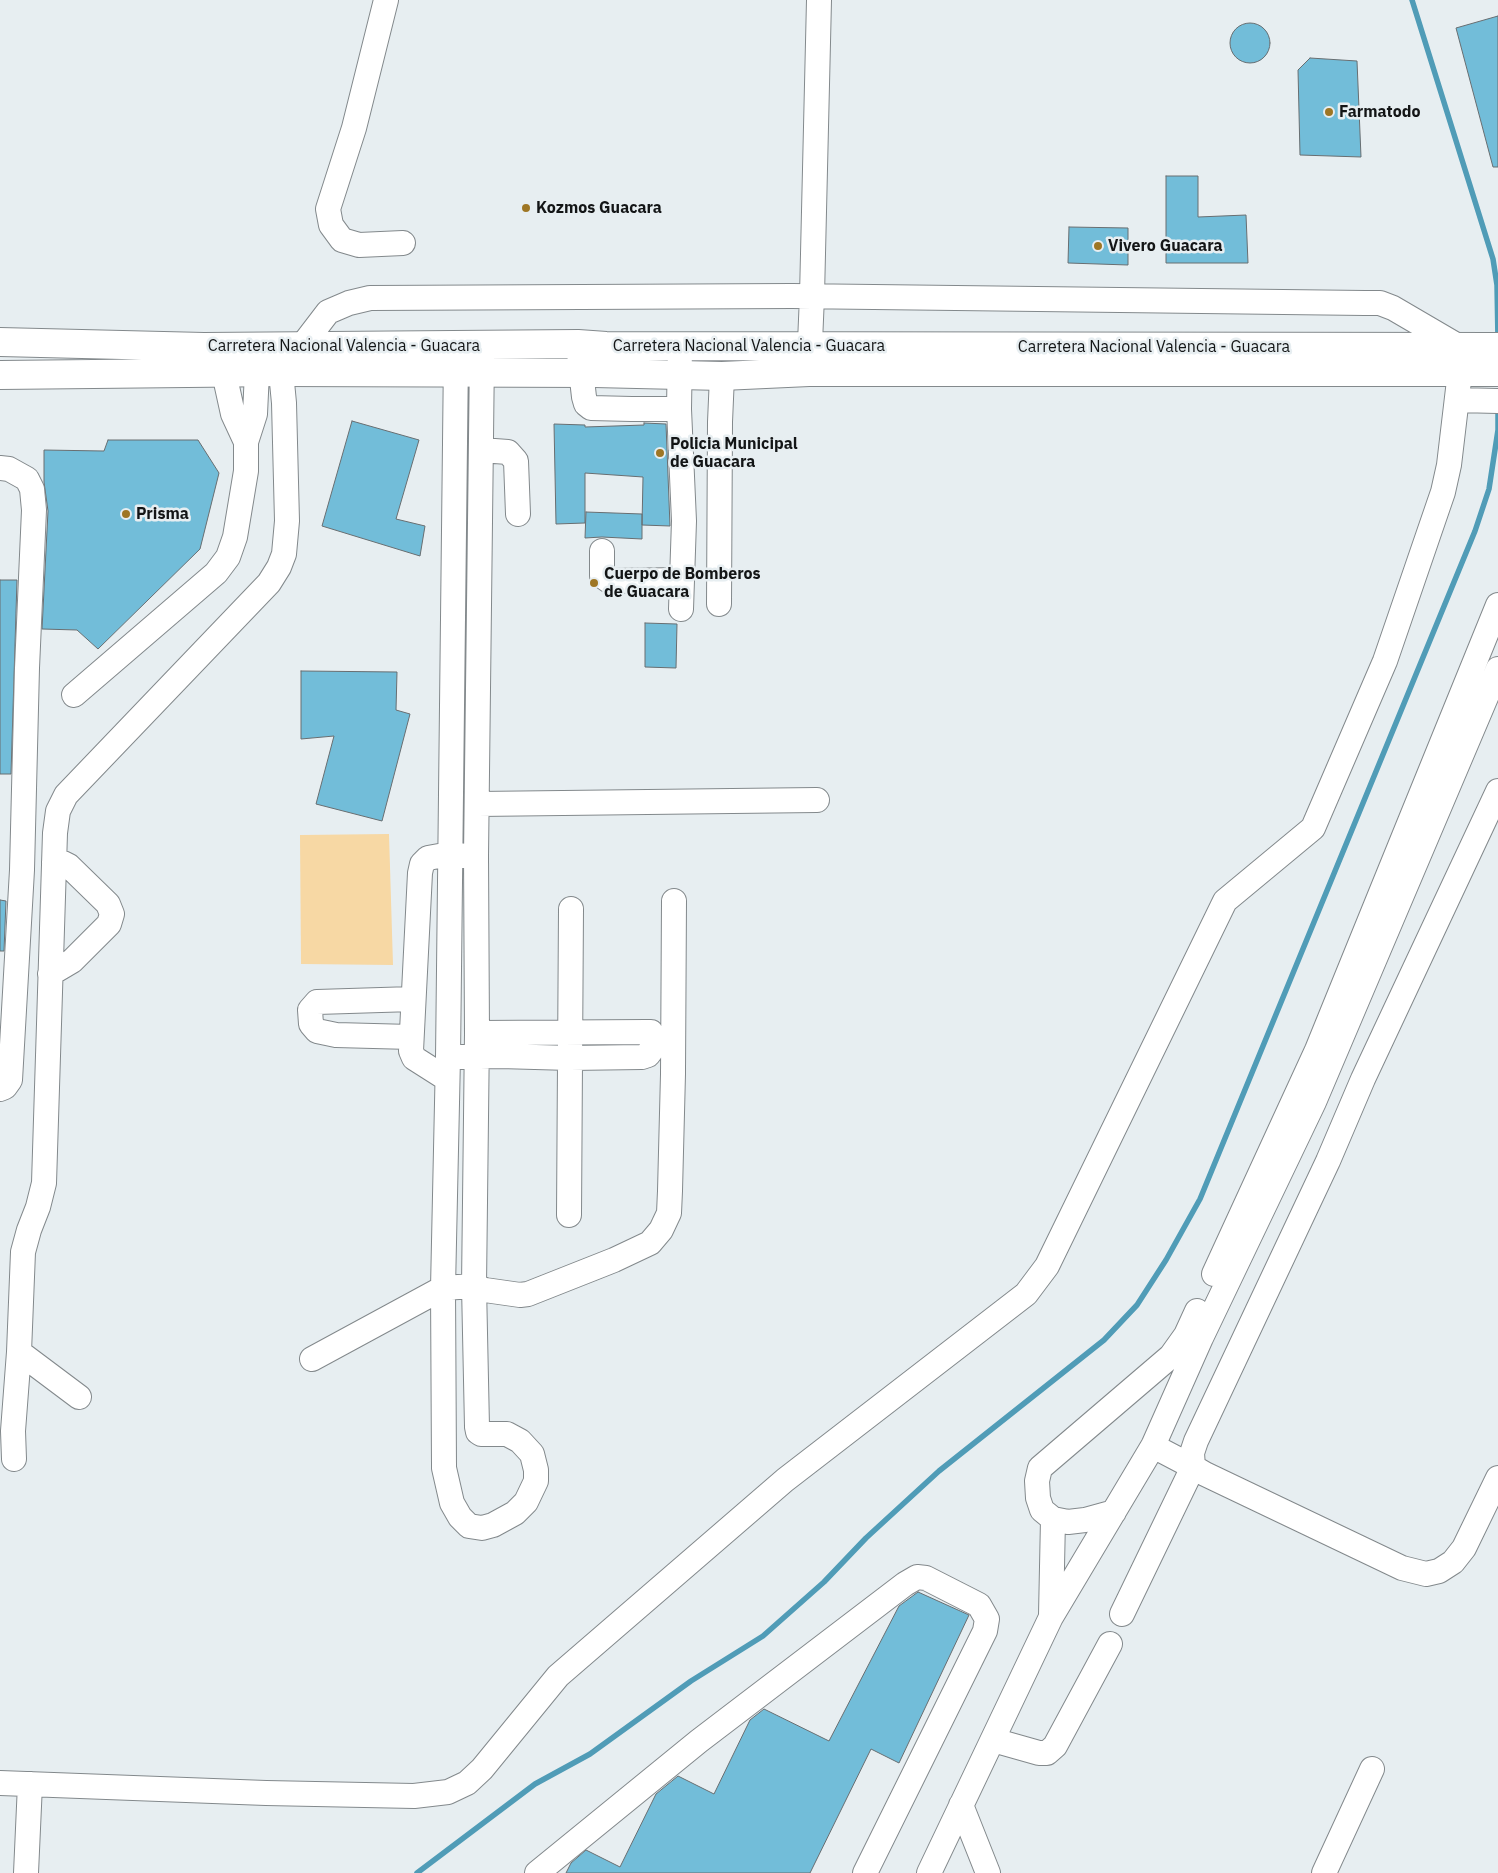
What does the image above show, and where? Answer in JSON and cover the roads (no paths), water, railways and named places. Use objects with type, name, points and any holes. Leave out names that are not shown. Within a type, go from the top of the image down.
[{"type":"main road","name":"Carretera Nacional Valencia - Guacara","points":[[0,342],[204,347],[578,344],[592,346],[680,346],[809,359],[1480,359]]},
{"type":"main road","name":"Carretera Nacional Valencia - Guacara","points":[[0,375],[269,372],[581,373],[722,376],[809,359]]},
{"type":"street","points":[[386,0],[354,128],[328,209],[330,225],[342,240],[359,245],[403,243]]},
{"type":"street","points":[[809,359],[819,0]]},
{"type":"street","points":[[0,1783],[266,1793],[414,1796],[448,1792],[467,1783],[482,1769],[558,1676],[785,1480],[1026,1294],[1047,1266],[1225,901],[1313,828],[1385,661],[1443,492],[1449,465],[1457,400],[1480,359],[1393,308],[1380,303],[812,296],[370,298],[349,303],[328,312],[302,346]]},
{"type":"street","points":[[578,344],[584,397],[586,404],[591,408],[679,410]]},
{"type":"street","points":[[469,346],[450,854],[443,1288],[444,1468],[452,1503],[460,1518],[470,1526],[482,1528],[493,1525],[515,1512],[526,1502],[536,1481],[536,1470],[532,1454],[520,1441],[507,1434],[481,1434],[478,1432],[474,1286],[477,1032],[476,856],[481,450],[469,373]]},
{"type":"street","points":[[627,346],[632,409]]},
{"type":"street","points":[[680,346],[679,410],[684,521],[680,609]]},
{"type":"street","points":[[74,695],[222,566],[235,537],[246,470],[246,442],[269,372]]},
{"type":"street","points":[[14,1459],[13,1431],[24,1243],[38,1207],[44,1183],[54,862],[58,811],[66,795],[269,583],[279,567],[284,554],[287,520],[284,403],[269,372]]},
{"type":"street","points":[[224,373],[233,414],[246,442]]},
{"type":"street","points":[[719,604],[722,376]]},
{"type":"street","points":[[1457,400],[1489,401]]},
{"type":"street","points":[[481,450],[508,452],[516,461],[518,514]]},
{"type":"street","points":[[0,468],[9,469],[27,479],[32,489],[34,510],[27,668],[22,870],[10,1080],[5,1087],[0,1089]]},
{"type":"street","points":[[602,551],[602,576],[609,581],[682,580]]},
{"type":"street","points":[[1114,1512],[1085,1520],[1068,1522],[1053,1519],[1042,1510],[1038,1498],[1037,1481],[1040,1468],[1171,1356],[1186,1335],[1317,1050],[1498,605]]},
{"type":"street","points":[[929,1873],[1051,1617],[1153,1446],[1201,1338],[1314,1102],[1498,669]]},
{"type":"street","points":[[1122,1614],[1193,1467],[1192,1453],[1196,1441],[1328,1160],[1362,1079],[1498,791]]},
{"type":"street","points":[[478,804],[817,800]]},
{"type":"street","points":[[476,856],[450,854],[428,858],[422,864],[413,999],[411,1051],[414,1058],[448,1068],[476,1058],[500,1056],[570,1058],[642,1057],[648,1056],[651,1051],[653,1037],[651,1032],[477,1032]]},
{"type":"street","points":[[50,974],[72,961],[109,924],[112,914],[108,904],[74,871],[63,864],[54,862]]},
{"type":"street","points":[[312,1359],[443,1288],[474,1286],[511,1294],[528,1294],[614,1260],[650,1243],[661,1230],[669,1213],[670,1191],[674,901]]},
{"type":"street","points":[[568,1215],[571,909]]},
{"type":"street","points":[[412,1037],[336,1034],[317,1031],[311,1024],[310,1010],[317,1002],[323,1001],[413,999]]},
{"type":"street","points":[[19,1352],[79,1396]]},
{"type":"street","points":[[1153,1446],[1402,1568],[1426,1574],[1439,1571],[1454,1562],[1464,1548],[1498,1478]]},
{"type":"street","points":[[1051,1617],[1053,1519]]},
{"type":"street","points":[[537,1873],[699,1741],[889,1596],[917,1577],[926,1578],[979,1605],[987,1618],[985,1631],[865,1873]]},
{"type":"street","points":[[993,1740],[1039,1753],[1047,1753],[1055,1746],[1110,1644]]},
{"type":"street","points":[[1324,1873],[1372,1769]]},
{"type":"street","points":[[26,1873],[30,1784]]},
{"type":"street","points":[[961,1805],[988,1873]]},
{"type":"waterway","points":[[1412,0],[1493,259],[1497,285],[1498,341]]},
{"type":"waterway","points":[[417,1873],[535,1784],[590,1754],[691,1681],[763,1636],[824,1582],[866,1538],[939,1471],[1104,1340],[1137,1305],[1166,1260],[1200,1199],[1475,531],[1489,489],[1498,430],[1498,405]]},
{"type":"place","name":"Farmatodo","points":[[1329,112]]},
{"type":"place","name":"Kozmos Guacara","points":[[526,208]]},
{"type":"place","name":"Vivero Guacara","points":[[1098,246]]},
{"type":"place","name":"Policia Municipal de Guacara","points":[[660,453]]},
{"type":"place","name":"Prisma","points":[[126,514]]},
{"type":"place","name":"Cuerpo de Bomberos de Guacara","points":[[594,583]]}]
